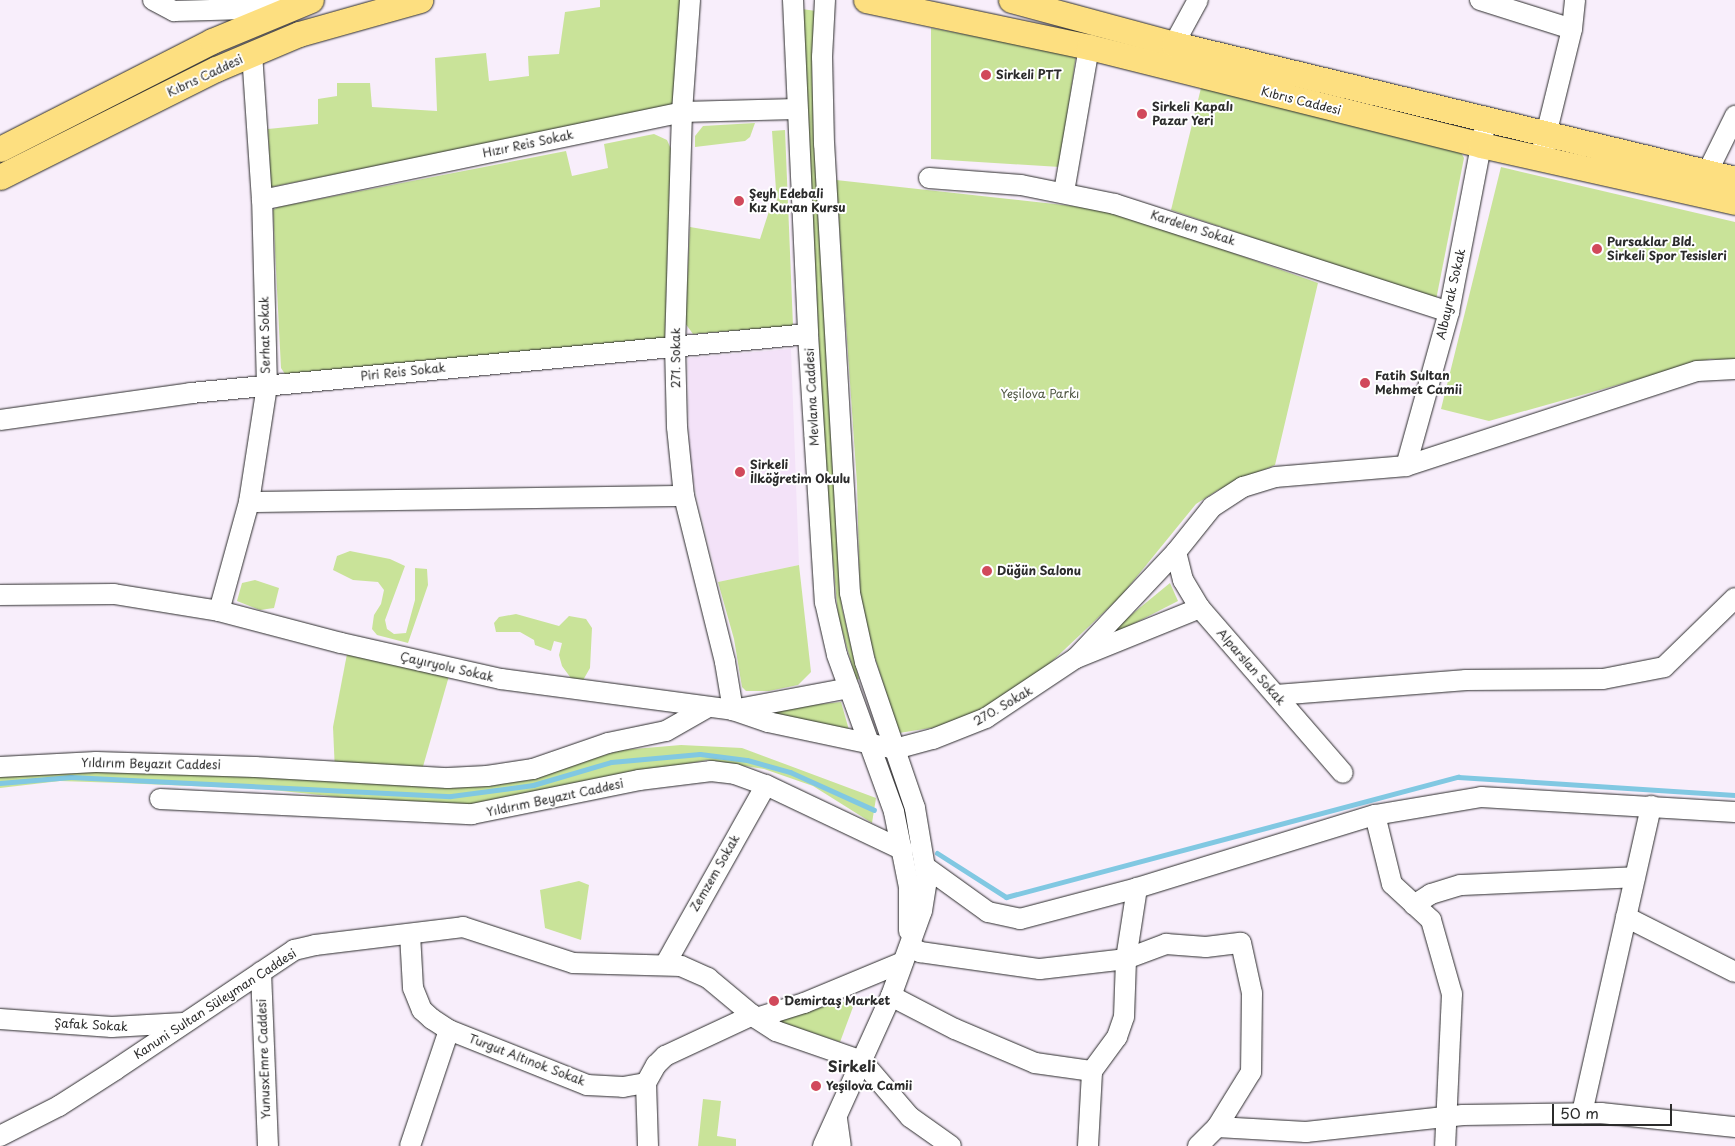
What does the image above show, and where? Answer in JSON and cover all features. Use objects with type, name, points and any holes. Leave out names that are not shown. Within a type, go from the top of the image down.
[{"type":"main road","points":[[0,150],[212,41],[311,0]]},
{"type":"main road","name":"Kıbrıs Caddesi","points":[[0,177],[200,77],[299,34],[420,0]]},
{"type":"main road","name":"Kıbrıs Caddesi","points":[[866,0],[1089,47],[1481,145],[1735,202]]},
{"type":"main road","points":[[1016,1],[1174,44],[1486,119],[1548,132],[1707,173],[1735,178]]},
{"type":"street","points":[[153,0],[174,11],[288,8],[299,34]]},
{"type":"street","name":"271. Sokak","points":[[690,0],[682,112],[675,346],[677,427],[684,496],[725,662],[733,710]]},
{"type":"street","name":"Mevlana Caddesi","points":[[793,0],[796,109],[825,602],[837,655],[868,746],[886,783],[902,846]]},
{"type":"street","points":[[823,1146],[837,1119],[890,996],[927,892],[927,868],[915,808],[864,662],[850,592],[824,144],[822,57],[825,0]]},
{"type":"street","points":[[1174,44],[1198,0]]},
{"type":"street","points":[[1480,0],[1572,29]]},
{"type":"street","points":[[1538,158],[1548,132],[1572,29],[1575,0]]},
{"type":"street","points":[[1064,192],[1089,47]]},
{"type":"street","name":"Serhat Sokak","points":[[219,611],[249,502],[267,386],[262,200],[252,54]]},
{"type":"street","name":"Hızır Reis Sokak","points":[[262,200],[682,112],[796,109]]},
{"type":"street","points":[[1707,173],[1735,116]]},
{"type":"street","name":"Albayrak Sokak","points":[[1406,466],[1449,312],[1486,119]]},
{"type":"street","name":"Kardelen Sokak","points":[[929,178],[1021,184],[1064,192],[1171,220],[1449,312]]},
{"type":"street","name":"Piri Reis Sokak","points":[[0,420],[267,386],[808,334]]},
{"type":"street","points":[[1076,658],[1176,552],[1212,507],[1227,496],[1259,481],[1406,466],[1697,371],[1720,367],[1735,369]]},
{"type":"street","points":[[249,502],[684,496]]},
{"type":"street","name":"Alparslan Sokak","points":[[1176,552],[1183,580],[1200,608],[1343,773]]},
{"type":"street","name":"Çayıryolu Sokak","points":[[0,595],[114,594],[219,611],[342,643],[501,679],[733,710],[768,722],[868,746],[894,749]]},
{"type":"street","points":[[1276,695],[1466,680],[1603,679],[1664,667],[1735,598]]},
{"type":"street","points":[[1076,658],[1200,608]]},
{"type":"street","name":"270. Sokak","points":[[894,749],[933,739],[986,718],[1076,658]]},
{"type":"street","points":[[733,710],[849,688]]},
{"type":"street","name":"Yıldırım Beyazıt Caddesi","points":[[0,763],[96,762],[255,767],[448,778],[487,776],[533,769],[608,743],[666,731],[708,707]]},
{"type":"street","name":"Yıldırım Beyazıt Caddesi","points":[[160,799],[472,814],[695,771],[736,774],[766,785],[902,846]]},
{"type":"street","name":"Zemzem Sokak","points":[[666,963],[766,785]]},
{"type":"street","points":[[927,868],[988,912],[1020,919],[1137,888],[1375,815],[1480,797],[1735,812]]},
{"type":"street","points":[[1582,1113],[1651,806]]},
{"type":"street","points":[[1375,815],[1392,884],[1431,920],[1452,994],[1451,1057],[1445,1117],[1445,1146]]},
{"type":"street","points":[[902,846],[909,887],[906,954]]},
{"type":"street","points":[[1414,905],[1431,894],[1461,885],[1635,877]]},
{"type":"street","points":[[1088,1146],[1092,1072],[1117,1036],[1124,1017],[1126,959],[1137,888]]},
{"type":"street","points":[[1626,918],[1735,972]]},
{"type":"street","name":"Kanuni Sultan Süleyman Caddesi","points":[[0,1136],[67,1100],[294,950],[315,945],[463,926],[573,963],[666,963],[708,978],[776,1031],[862,1061]]},
{"type":"street","name":"Turgut Altınok Sokak","points":[[410,934],[410,962],[417,1000],[422,1010],[449,1030],[587,1085],[623,1087],[646,1083]]},
{"type":"street","points":[[648,1146],[646,1083],[666,1056],[755,1016],[804,1003],[906,954],[920,952],[1040,969],[1126,959],[1166,944],[1206,947],[1241,943],[1252,993],[1251,1072],[1217,1127],[1198,1146]]},
{"type":"street","name":"YunusxEmre Caddesi","points":[[261,972],[268,1146]]},
{"type":"street","points":[[890,996],[955,1029],[1035,1063],[1092,1072]]},
{"type":"street","name":"Şafak Sokak","points":[[0,1019],[112,1027],[183,1023]]},
{"type":"street","points":[[410,1146],[449,1030]]},
{"type":"street","points":[[862,1061],[910,1117],[951,1146]]},
{"type":"street","points":[[1217,1127],[1306,1132],[1445,1117],[1582,1113],[1735,1127]]},
{"type":"street","points":[[837,1119],[841,1146]]},
{"type":"shaded area","points":[[791,349],[799,565],[718,582],[689,463],[688,358]]},
{"type":"green space","points":[[600,0],[681,0],[676,106],[271,187],[268,129],[318,124],[318,99],[337,96],[337,83],[370,83],[372,107],[437,111],[435,58],[486,53],[489,81],[529,76],[528,56],[559,54],[565,12],[600,7]]},
{"type":"green space","points":[[802,9],[816,11],[812,73],[837,542],[842,608],[859,679],[856,680],[838,615],[826,484]]},
{"type":"green space","points":[[931,28],[1076,55],[1060,167],[931,159]]},
{"type":"green space","points":[[1201,88],[1460,151],[1464,158],[1436,300],[1171,210]]},
{"type":"green space","points":[[755,123],[750,137],[745,141],[695,147],[695,136],[703,126]]},
{"type":"green space","points":[[785,130],[793,326],[693,334],[685,323],[690,227],[760,239],[771,205],[777,205],[772,131]]},
{"type":"green space","points":[[654,134],[667,140],[671,149],[665,339],[285,374],[281,368],[273,210],[278,207],[566,151],[572,176],[608,168],[604,144]]},
{"type":"green space","points":[[1501,167],[1735,222],[1735,361],[1710,359],[1489,421],[1441,409]]},
{"type":"green space","name":"Yeşilova Parkı","points":[[836,180],[1091,208],[1146,222],[1318,283],[1275,465],[1218,490],[1196,504],[1121,596],[1044,669],[974,714],[937,727],[899,733],[870,642],[860,598],[857,484]]},
{"type":"green space","points":[[350,551],[390,559],[405,566],[385,620],[387,629],[394,634],[406,633],[415,600],[415,568],[427,569],[428,585],[408,643],[377,635],[372,629],[374,615],[381,604],[384,590],[378,582],[353,580],[333,570],[337,556]]},
{"type":"green space","points":[[799,565],[811,672],[798,685],[769,691],[746,691],[742,687],[734,639],[718,582]]},
{"type":"green space","points":[[255,580],[279,588],[274,608],[260,610],[237,601],[242,583]]},
{"type":"green space","points":[[1170,583],[1178,601],[1098,642]]},
{"type":"green space","points":[[516,614],[559,626],[569,616],[586,619],[592,628],[590,668],[582,682],[573,681],[562,666],[559,655],[562,643],[554,641],[551,651],[535,645],[534,640],[520,632],[496,632],[494,623],[499,617]]},
{"type":"green space","points":[[347,654],[449,676],[420,777],[335,772],[333,727]]},
{"type":"green space","points":[[841,702],[849,730],[753,711]]},
{"type":"green space","points":[[681,745],[742,748],[876,798],[872,823],[813,786],[764,769],[707,760],[465,806],[405,804],[263,789],[121,783],[60,781],[0,788],[0,775],[66,770],[330,776],[475,787],[495,785],[622,750]]},
{"type":"green space","points":[[579,881],[589,885],[581,940],[545,928],[540,890]]},
{"type":"green space","points":[[856,999],[840,1042],[780,1022],[780,1017]]},
{"type":"green space","points":[[703,1099],[721,1101],[717,1136],[736,1139],[736,1146],[698,1146]]},
{"type":"waterway","points":[[0,783],[71,777],[451,796],[533,785],[611,762],[700,754],[747,760],[790,772],[874,810]]},
{"type":"waterway","points":[[937,853],[1006,897],[1458,777],[1735,795]]},
{"type":"place","name":"Sirkeli PTT","points":[[986,75]]},
{"type":"place","name":"Sirkeli Kapalı Pazar Yeri","points":[[1142,114]]},
{"type":"place","name":"Şeyh Edebali Kız Kuran Kursu","points":[[739,201]]},
{"type":"place","name":"Pursaklar Bld. Sirkeli Spor Tesisleri","points":[[1597,249]]},
{"type":"place","name":"Fatih Sultan Mehmet Camii","points":[[1365,383]]},
{"type":"place","name":"Sirkeli İlköğretim Okulu","points":[[740,472]]},
{"type":"place","name":"Düğün Salonu","points":[[987,571]]},
{"type":"place","name":"Demirtaş Market","points":[[774,1001]]},
{"type":"place","name":"Yeşilova Camii","points":[[816,1086]]},
{"type":"district","name":"Sirkeli","points":[[852,1066]]}]
